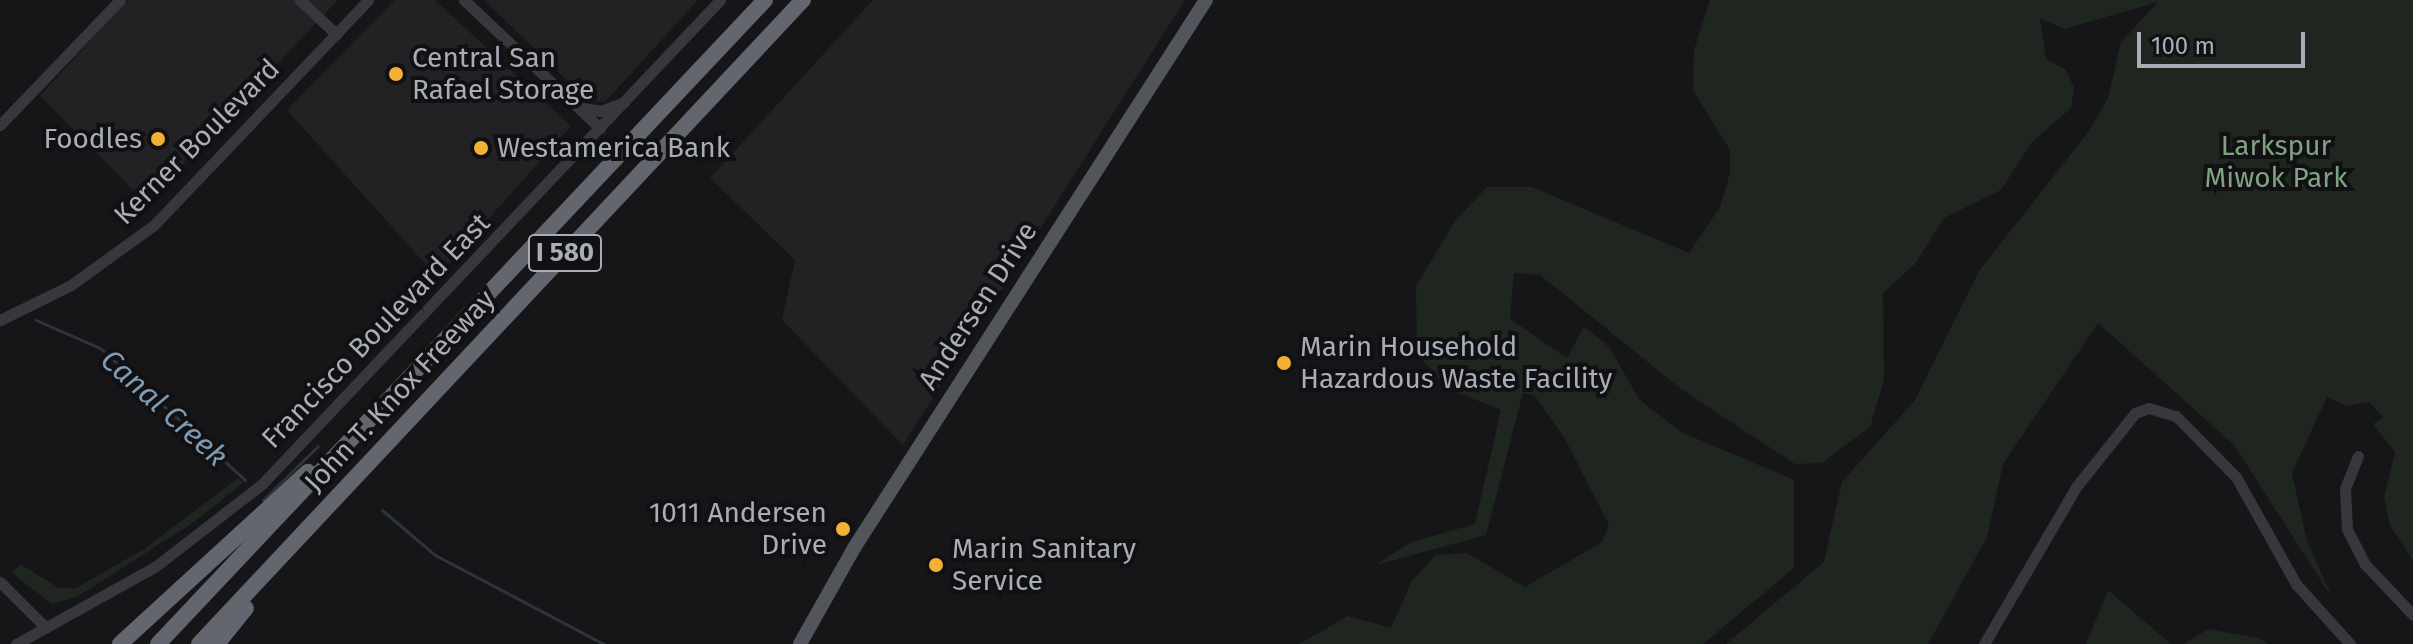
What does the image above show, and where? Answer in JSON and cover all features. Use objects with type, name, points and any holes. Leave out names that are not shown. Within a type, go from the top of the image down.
[{"type":"highway","name":"John T. Knox Freeway","points":[[379,410],[765,0]]},
{"type":"highway","name":"John T. Knox Freeway","points":[[199,644],[803,0]]},
{"type":"highway","points":[[120,644],[379,410]]},
{"type":"highway","points":[[158,644],[379,410]]},
{"type":"highway","points":[[217,644],[327,506]]},
{"type":"main road","name":"Andersen Drive","points":[[800,644],[842,567],[1206,0]]},
{"type":"street","points":[[0,125],[120,0]]},
{"type":"street","points":[[300,0],[336,34]]},
{"type":"street","name":"Kerner Boulevard","points":[[0,320],[71,285],[154,225],[368,0]]},
{"type":"street","points":[[464,0],[600,128]]},
{"type":"street","name":"Francisco Boulevard East","points":[[16,644],[156,566],[262,484],[720,0]]},
{"type":"street","name":"Francisco Boulevard East","points":[[578,107],[601,111],[624,102]]},
{"type":"street","points":[[1984,644],[2076,487],[2135,413],[2149,408],[2176,416],[2236,477],[2296,584],[2350,644]]},
{"type":"street","points":[[2358,456],[2345,489],[2347,529],[2365,564],[2413,615]]},
{"type":"street","points":[[0,582],[46,628]]},
{"type":"shaded area","points":[[127,0],[338,0],[146,203],[40,96]]},
{"type":"shaded area","points":[[395,0],[435,0],[571,126],[437,277],[287,110]]},
{"type":"shaded area","points":[[484,0],[698,0],[605,102],[587,100]]},
{"type":"shaded area","points":[[873,0],[1185,0],[903,445],[782,320],[795,260],[710,178]]},
{"type":"green space","name":"Larkspur Miwok Park","points":[[1710,0],[2413,0],[2413,561],[2390,525],[2384,497],[2395,452],[2373,424],[2383,417],[2369,402],[2347,406],[2327,397],[2292,473],[2307,541],[2333,599],[2234,445],[2098,323],[2003,464],[1987,537],[1928,644],[1726,644],[1824,562],[1842,482],[1915,400],[1979,271],[2089,131],[2108,98],[2121,42],[2158,2],[2064,29],[2040,18],[2046,59],[2066,70],[2074,88],[2071,108],[2032,142],[2001,190],[1944,218],[1915,264],[1883,293],[1884,380],[1870,427],[1822,463],[1795,464],[1681,389],[1540,275],[1514,273],[1510,319],[1567,358],[1584,326],[1609,347],[1639,399],[1681,432],[1794,480],[1794,568],[1703,644],[1299,644],[1348,616],[1391,628],[1412,581],[1436,555],[1467,553],[1525,587],[1602,542],[1609,525],[1565,439],[1535,396],[1523,393],[1486,535],[1376,565],[1411,542],[1475,524],[1501,410],[1449,389],[1417,354],[1416,286],[1455,221],[1487,187],[1532,187],[1689,253],[1720,207],[1730,173],[1730,150],[1693,90],[1694,50]]},
{"type":"green space","points":[[238,478],[243,483],[194,522],[77,597],[52,604],[12,573],[20,564],[59,588],[76,588],[144,549]]},
{"type":"green space","points":[[2108,590],[2171,644],[2086,644]]},
{"type":"green space","points":[[2208,629],[2259,638],[2268,644],[2184,644]]},
{"type":"waterway","name":"Canal Creek","points":[[36,320],[100,348],[245,480]]},
{"type":"waterway","name":"Canal Creek","points":[[263,500],[318,446]]},
{"type":"waterway","name":"Canal Creek","points":[[382,510],[435,555],[604,644]]},
{"type":"place","name":"Central San Rafael Storage","points":[[396,74]]},
{"type":"place","name":"Foodles","points":[[158,139]]},
{"type":"place","name":"Westamerica Bank","points":[[481,148]]},
{"type":"place","name":"Marin Household Hazardous Waste Facility","points":[[1284,363]]},
{"type":"place","name":"1011 Andersen Drive","points":[[843,529]]},
{"type":"place","name":"Marin Sanitary Service","points":[[936,565]]}]
